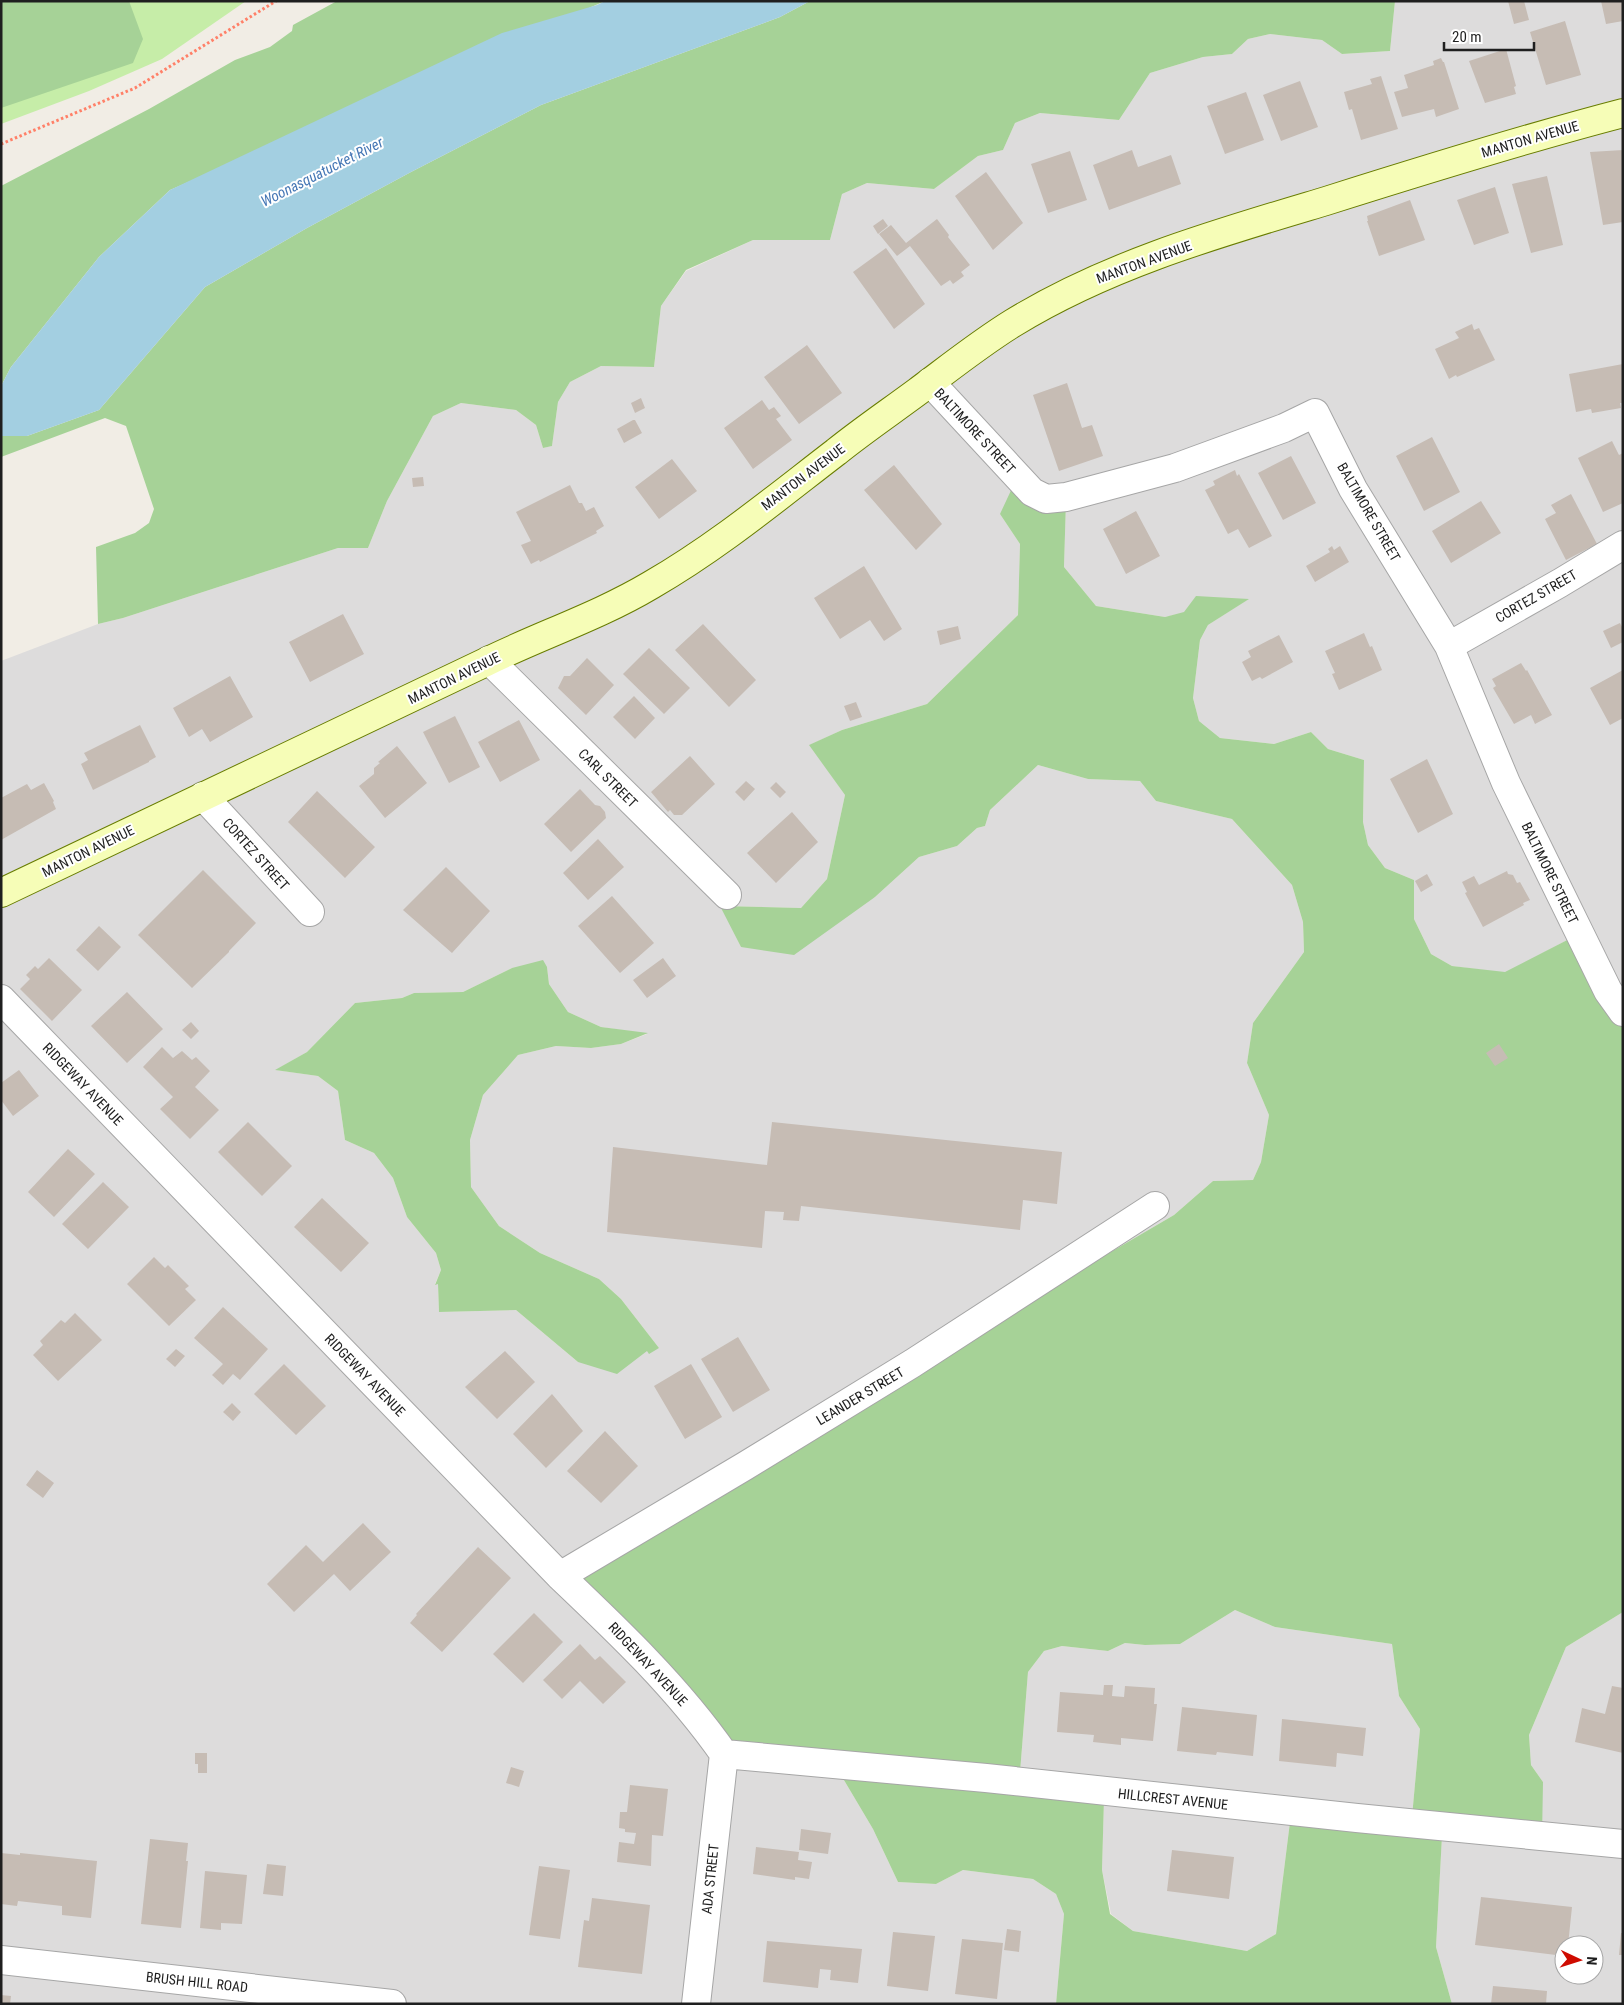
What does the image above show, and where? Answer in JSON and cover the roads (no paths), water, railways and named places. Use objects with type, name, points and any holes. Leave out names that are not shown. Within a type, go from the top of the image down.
[{"type":"main road","name":"MANTON AVENUE","points":[[1,893],[203,796],[322,742],[489,660],[615,604],[681,566],[779,497],[930,382],[1013,323],[1091,281],[1138,262],[1273,217],[1516,142],[1623,113]]},
{"type":"street","name":"BALTIMORE STREET","points":[[930,382],[1032,492],[1046,499],[1066,497],[1175,468],[1284,428],[1315,413],[1353,489],[1448,646],[1506,783],[1608,990],[1623,1012]]},
{"type":"street","name":"CORTEZ STREET","points":[[1448,646],[1623,546]]},
{"type":"street","name":"CARL STREET","points":[[489,660],[727,895]]},
{"type":"street","name":"CORTEZ STREET","points":[[203,796],[310,912]]},
{"type":"street","name":"RIDGEWAY AVENUE","points":[[1,999],[560,1576],[612,1625],[701,1720],[724,1754]]},
{"type":"street","name":"LEANDER STREET","points":[[560,1576],[746,1466],[913,1363],[1154,1206]]},
{"type":"street","name":"HILLCREST AVENUE","points":[[724,1754],[986,1778],[1347,1817],[1623,1844]]},
{"type":"street","name":"ADA STREET","points":[[696,2004],[724,1754]]},
{"type":"street","name":"BRUSH HILL ROAD","points":[[1,1960],[392,2004]]},
{"type":"water","name":"Woonasquatucket River","points":[[605,1],[810,1],[780,17],[541,105],[411,172],[307,228],[205,287],[99,410],[27,436],[1,436],[1,386],[11,367],[99,257],[170,190],[502,33]]}]
